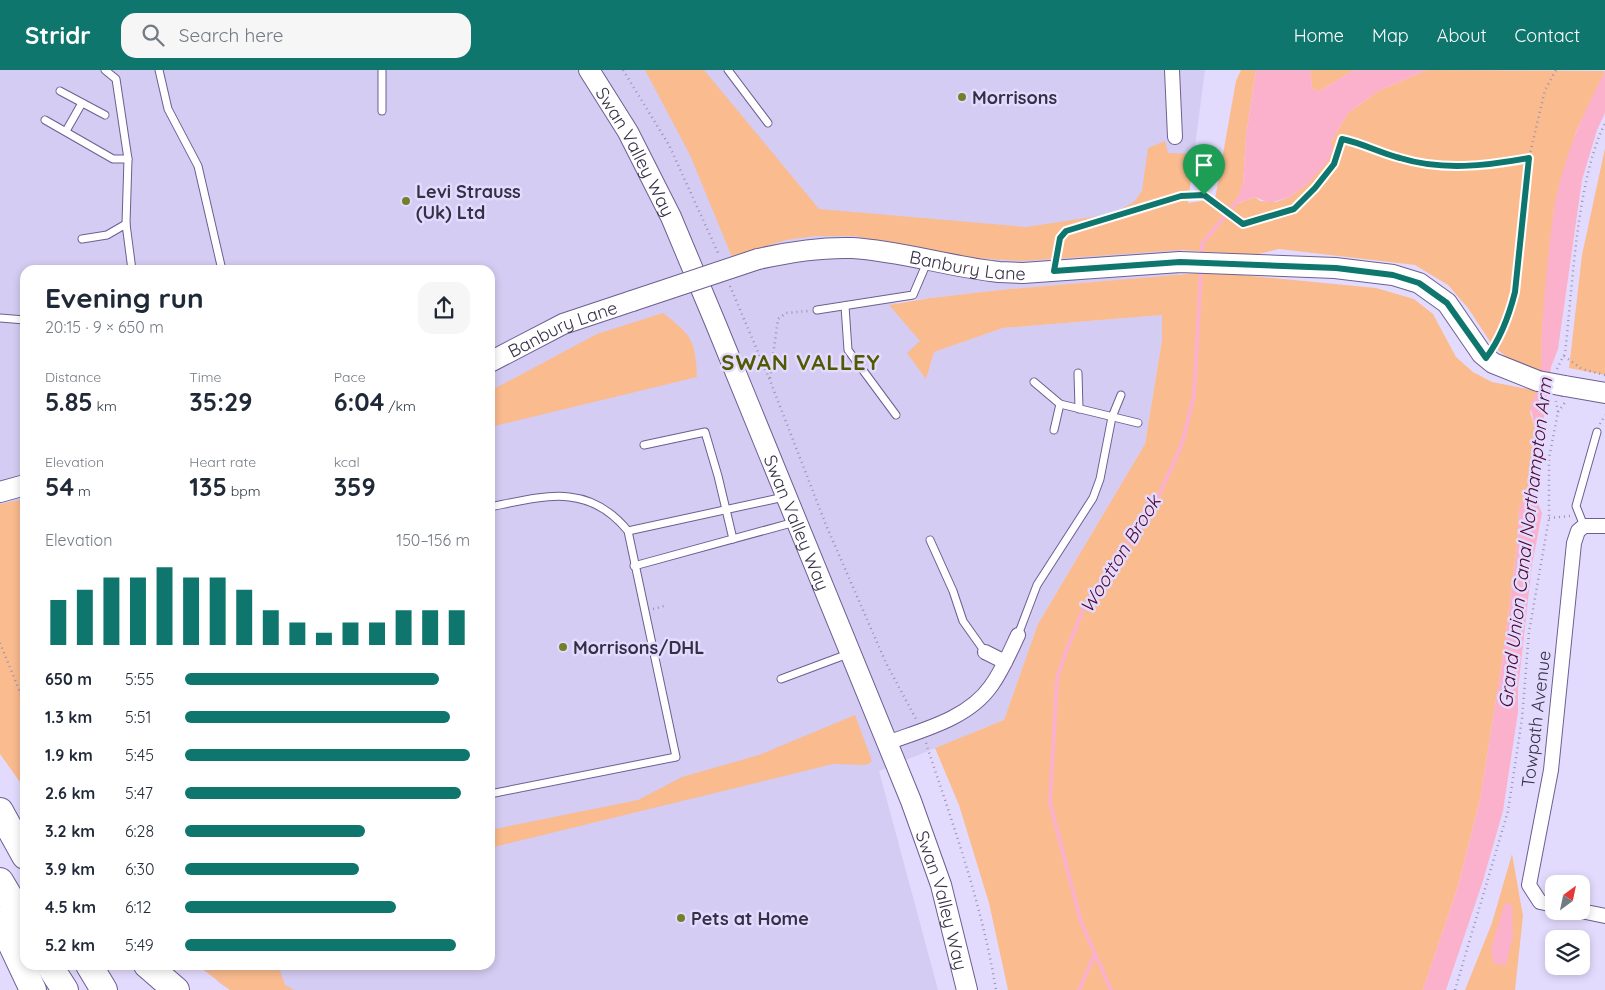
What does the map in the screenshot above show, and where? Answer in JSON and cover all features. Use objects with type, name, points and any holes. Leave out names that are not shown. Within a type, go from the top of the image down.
[{"type":"highway","points":[[0,797],[20,820]]},
{"type":"highway","points":[[0,812],[20,847]]},
{"type":"highway","points":[[0,881],[20,915]]},
{"type":"highway","points":[[0,920],[20,962]]},
{"type":"highway","points":[[24,970],[33,990]]},
{"type":"highway","points":[[53,970],[65,990]]},
{"type":"highway","points":[[92,970],[104,990]]},
{"type":"highway","points":[[153,970],[176,990]]},
{"type":"street","name":"Swan Valley Way","points":[[589,70],[628,132],[671,217],[887,743],[941,885],[967,990]]},
{"type":"street","points":[[1172,70],[1175,138]]},
{"type":"street","name":"Banbury Lane","points":[[495,359],[563,324],[758,260],[788,252],[818,248],[852,248],[999,272],[1054,271],[1180,262],[1336,268],[1393,275],[1410,279],[1427,287],[1447,303],[1486,358],[1508,370],[1553,385],[1605,393]]},
{"type":"street","points":[[0,492],[20,486]]},
{"type":"street","points":[[1581,520],[1605,526]]},
{"type":"street","name":"Towpath Avenue","points":[[1545,903],[1540,902],[1529,885],[1551,770],[1574,543],[1581,520]]},
{"type":"street","points":[[887,743],[944,722],[978,700],[991,687],[1018,634]]},
{"type":"street","points":[[985,652],[1005,662]]},
{"type":"street","points":[[1590,913],[1605,916]]},
{"type":"lane","points":[[105,70],[116,79],[128,159],[126,224],[131,265]]},
{"type":"lane","points":[[159,70],[168,110],[198,166],[221,265]]},
{"type":"lane","points":[[382,70],[382,111]]},
{"type":"lane","points":[[728,70],[768,123]]},
{"type":"lane","points":[[60,91],[105,115]]},
{"type":"lane","points":[[66,131],[82,103]]},
{"type":"lane","points":[[44,120],[112,159],[128,159]]},
{"type":"lane","points":[[82,239],[107,235],[126,224]]},
{"type":"lane","points":[[817,310],[913,295],[928,260]]},
{"type":"lane","points":[[845,306],[848,350],[896,415]]},
{"type":"lane","points":[[0,318],[20,320]]},
{"type":"lane","points":[[1078,373],[1079,409]]},
{"type":"lane","points":[[1034,382],[1060,404],[1138,423]]},
{"type":"lane","points":[[1018,634],[1037,585],[1093,498],[1100,479],[1112,417],[1121,395]]},
{"type":"lane","points":[[1054,430],[1060,404]]},
{"type":"lane","points":[[644,445],[705,432],[733,539]]},
{"type":"lane","name":"Towpath Avenue","points":[[1581,520],[1576,506],[1597,432]]},
{"type":"lane","points":[[495,506],[549,495],[572,496],[587,500],[618,518],[628,531],[676,757],[495,793]]},
{"type":"lane","points":[[628,531],[785,497]]},
{"type":"lane","points":[[634,566],[796,522]]},
{"type":"lane","points":[[930,540],[963,621],[985,652]]},
{"type":"lane","points":[[781,679],[850,653]]},
{"type":"path","points":[[623,70],[668,145],[719,256]]},
{"type":"path","points":[[1486,358],[1498,343],[1510,312],[1515,292],[1529,158],[1545,90],[1556,70]]},
{"type":"path","points":[[1455,990],[1508,811],[1522,719],[1529,632],[1549,518],[1549,458],[1558,412],[1553,385],[1564,356],[1585,190],[1593,154],[1605,122]]},
{"type":"path","points":[[1054,271],[1060,238],[1066,231],[1181,196],[1204,195],[1243,224],[1294,209],[1315,188],[1334,164],[1342,139],[1360,143],[1400,158],[1442,167],[1500,163],[1529,158]]},
{"type":"path","points":[[728,281],[769,378],[826,524],[886,663],[921,730],[970,874],[991,959],[996,990]]},
{"type":"path","points":[[769,378],[778,318],[786,313],[817,310]]},
{"type":"path","points":[[1564,356],[1582,369],[1605,375]]},
{"type":"path","points":[[1549,518],[1581,520]]},
{"type":"path","points":[[0,643],[20,692]]},
{"type":"shaded area","name":"SWAN VALLEY","points":[[0,70],[1205,70],[1178,275],[1009,289],[895,302],[920,341],[926,378],[934,352],[1003,328],[1162,315],[1162,340],[1145,444],[1038,624],[1004,720],[879,771],[938,990],[230,990],[219,983],[208,970],[495,970],[495,265],[20,265],[20,641],[0,596]]},
{"type":"shaded area","points":[[645,70],[704,70],[819,209],[1026,227],[1112,214],[1134,202],[1142,191],[1148,148],[1165,141],[1168,153],[1194,154],[1188,203],[1215,199],[1236,81],[1241,70],[1256,70],[1246,136],[1243,184],[1236,204],[1255,197],[1260,201],[1276,202],[1290,197],[1309,182],[1332,152],[1332,140],[1348,113],[1378,91],[1427,70],[1605,71],[1576,132],[1554,209],[1542,330],[1541,373],[1515,364],[1493,346],[1468,308],[1448,285],[1415,265],[1279,249],[1254,255],[1181,250],[1022,261],[974,258],[931,252],[855,236],[815,236],[786,240],[732,257],[690,155]]},
{"type":"shaded area","points":[[1310,70],[1354,70],[1318,92],[1312,88]]},
{"type":"shaded area","points":[[1605,148],[1605,375],[1569,368],[1582,255]]},
{"type":"shaded area","points":[[1211,272],[1376,288],[1414,299],[1433,314],[1456,357],[1473,372],[1492,382],[1538,391],[1530,412],[1535,428],[1529,492],[1519,508],[1517,545],[1503,655],[1480,800],[1458,886],[1423,990],[1008,990],[989,903],[959,805],[935,748],[1004,720],[1038,624],[1145,444],[1162,340],[1162,315],[1003,328],[934,352],[926,379],[907,353],[920,341],[889,305],[930,298],[1009,289]]},
{"type":"shaded area","points":[[663,313],[680,327],[690,339],[695,354],[697,377],[495,426],[495,388],[597,334]]},
{"type":"shaded area","points":[[20,500],[20,782],[0,754],[0,504]]},
{"type":"shaded area","points":[[855,715],[872,761],[866,765],[833,764],[495,847],[495,829],[638,800],[682,777],[759,755]]},
{"type":"shaded area","points":[[1512,854],[1523,916],[1515,990],[1465,990],[1492,923]]},
{"type":"shaded area","points":[[204,970],[280,970],[285,985],[294,990],[230,990]]},
{"type":"water","points":[[1256,70],[1310,70],[1312,88],[1318,92],[1354,70],[1427,70],[1378,91],[1348,113],[1332,140],[1332,152],[1327,162],[1309,182],[1290,197],[1270,203],[1255,197],[1235,204],[1243,184],[1246,136]]},
{"type":"water","name":"Grand Union Canal Northampton Arm","points":[[1605,71],[1605,113],[1597,130],[1582,180],[1558,349],[1551,367],[1543,424],[1540,430],[1534,494],[1542,513],[1532,565],[1518,689],[1518,712],[1503,811],[1482,884],[1446,990],[1423,990],[1458,886],[1480,800],[1503,655],[1517,545],[1519,508],[1529,492],[1535,428],[1530,405],[1535,396],[1540,377],[1542,328],[1554,210],[1562,174],[1574,139],[1588,104]]},
{"type":"water","points":[[1505,903],[1512,904],[1513,936],[1506,965],[1494,964],[1491,948]]},
{"type":"waterway","name":"Wootton Brook","points":[[1202,258],[1202,244],[1238,200]]},
{"type":"waterway","name":"Wootton Brook","points":[[1111,990],[1081,922],[1050,803],[1057,679],[1083,610],[1112,565],[1150,515],[1182,444],[1194,395],[1201,270]]},
{"type":"waterway","points":[[1079,990],[1094,956]]},
{"type":"place","name":"Morrisons","points":[[962,97]]},
{"type":"place","name":"Levi Strauss (Uk) Ltd","points":[[406,201]]},
{"type":"place","name":"Morrisons/DHL","points":[[563,647]]},
{"type":"place","name":"Pets at Home","points":[[681,918]]},
{"type":"district","name":"SWAN VALLEY","points":[[801,362]]},
{"type":"route","points":[[1342,139],[1360,143],[1400,158],[1442,167],[1500,163],[1529,158],[1515,292],[1510,312],[1498,343],[1486,358],[1472,341],[1447,303],[1427,287],[1410,279],[1393,275],[1336,268],[1180,262],[1054,271],[1060,238],[1066,231],[1116,218],[1181,196],[1204,195],[1243,224],[1294,209],[1315,188],[1334,164],[1342,139]]}]
